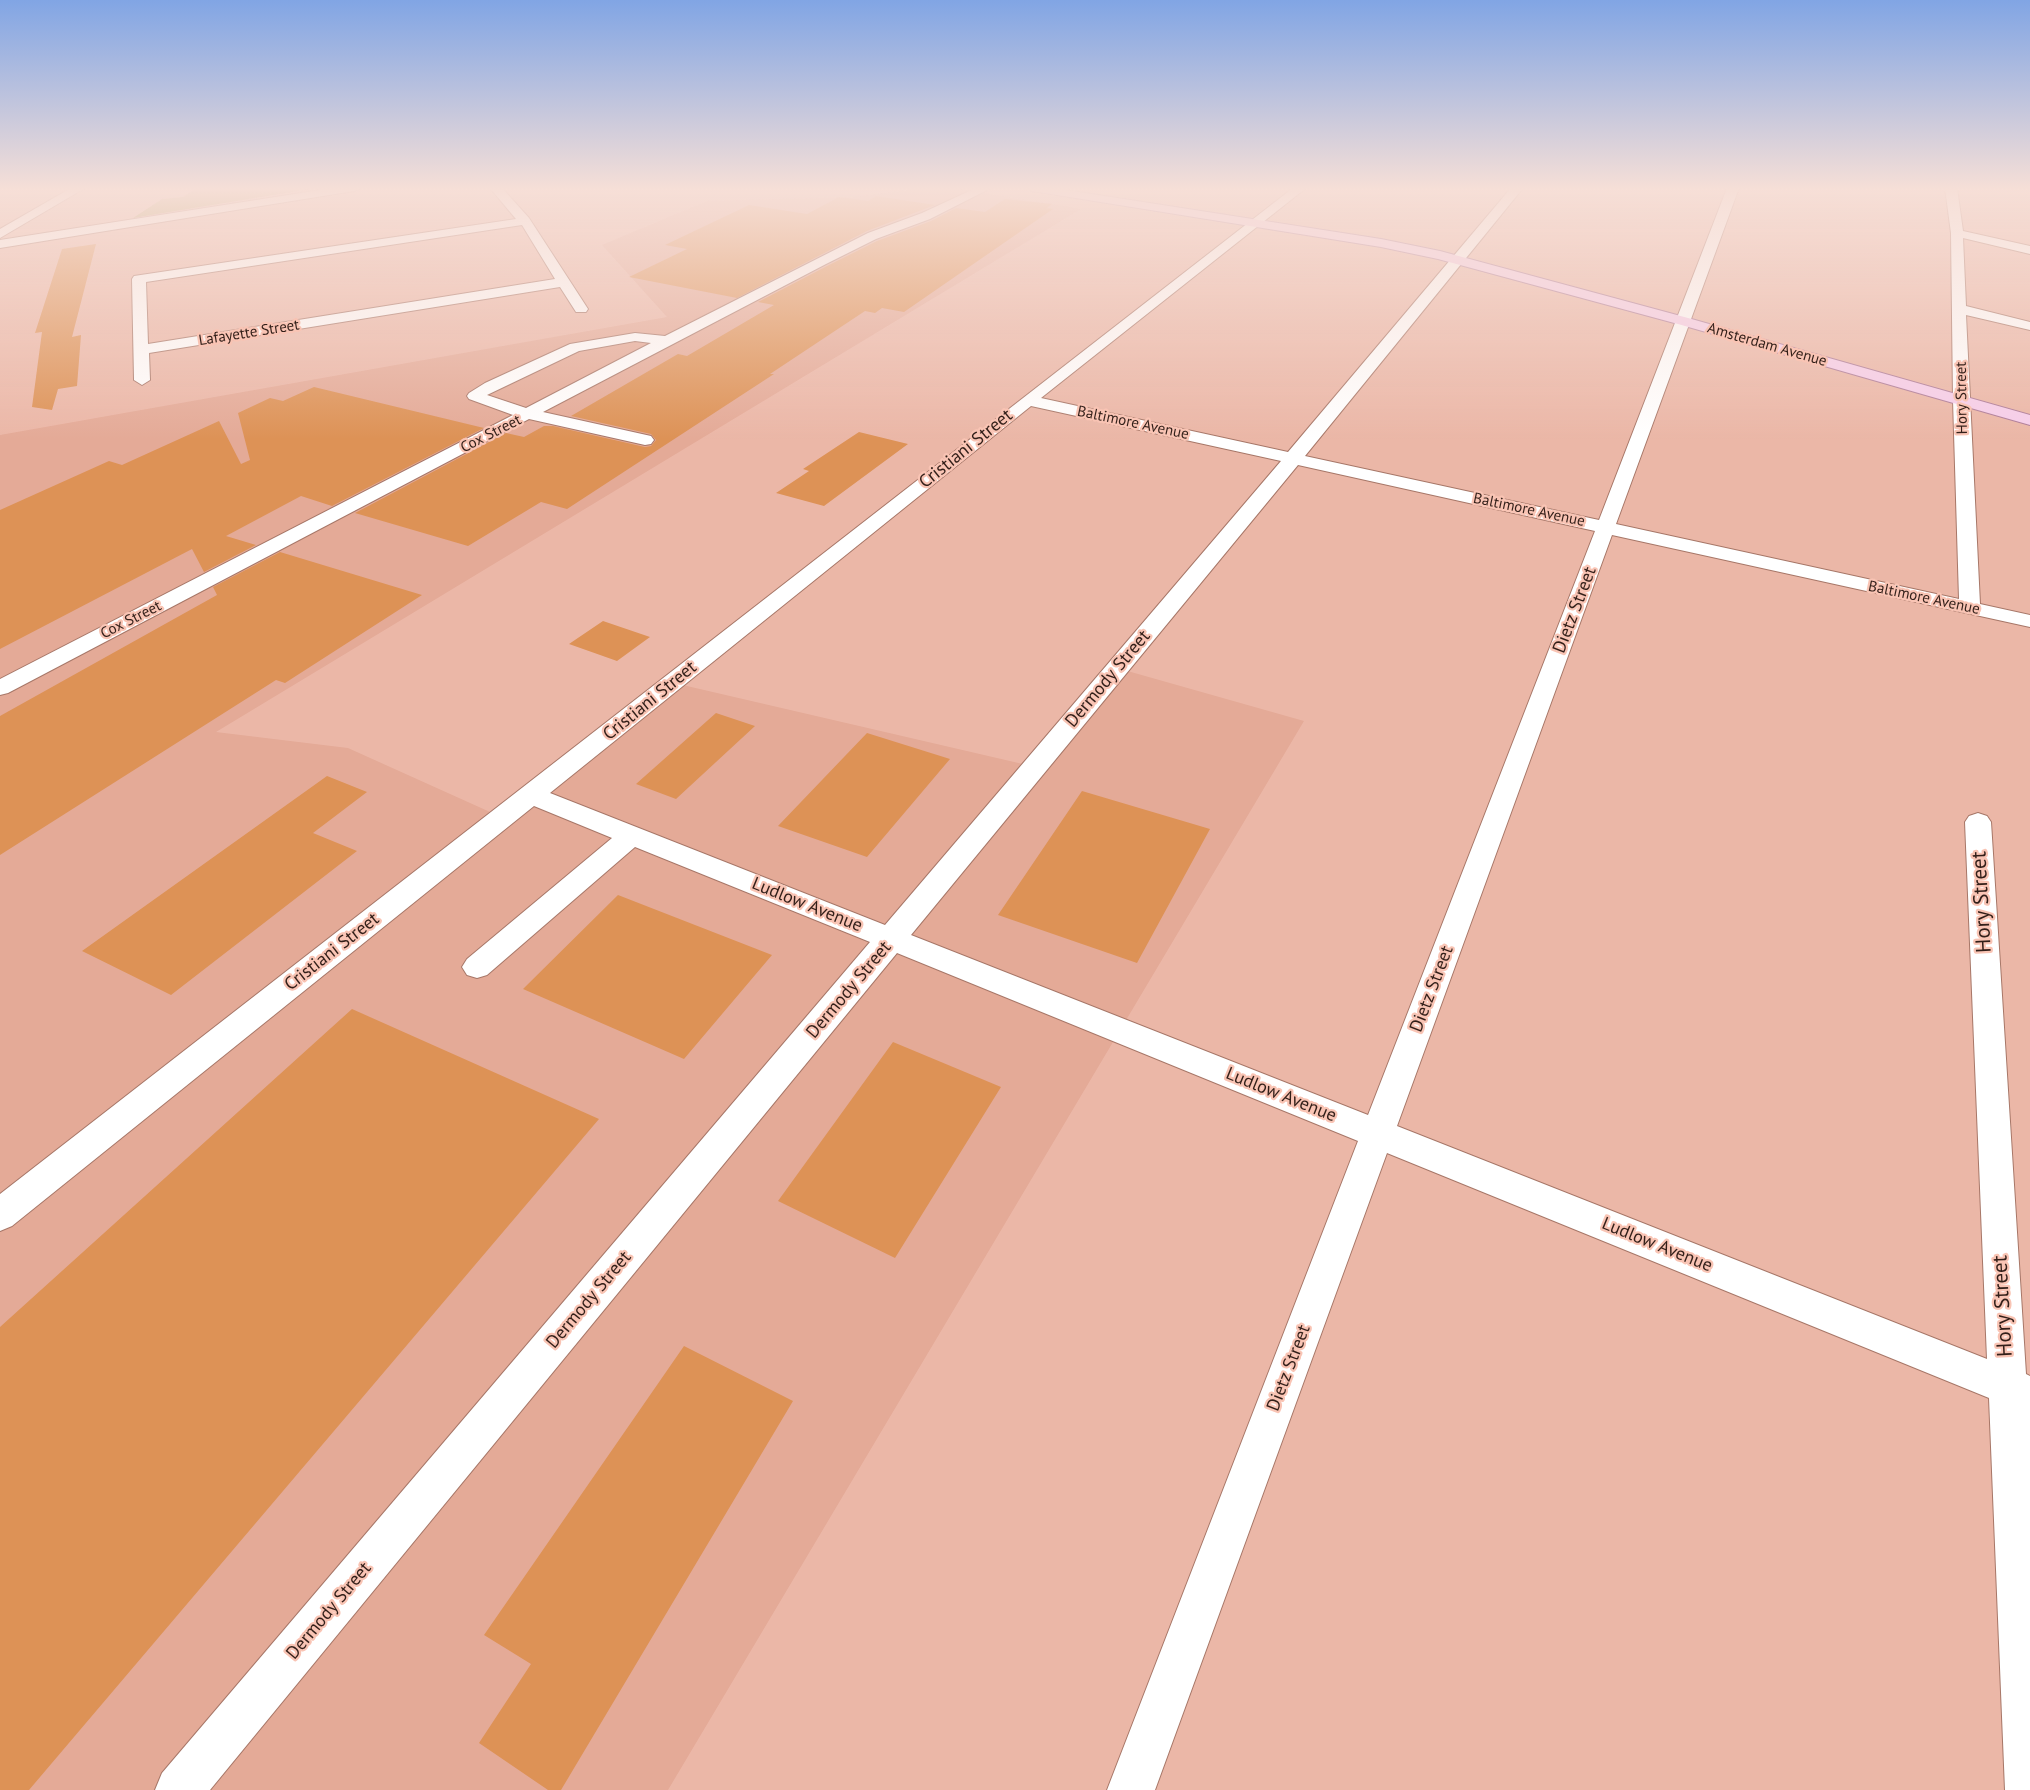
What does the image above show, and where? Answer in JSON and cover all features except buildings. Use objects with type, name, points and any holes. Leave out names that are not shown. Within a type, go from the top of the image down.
[{"type":"main road","name":"Amsterdam Avenue","points":[[1501,272],[2030,420]]},
{"type":"street","points":[[142,380],[139,279],[189,272]]},
{"type":"street","points":[[557,272],[581,309]]},
{"type":"street","name":"Cox Street","points":[[0,688],[803,272]]},
{"type":"street","name":"Cristiani Street","points":[[0,1215],[1193,272]]},
{"type":"street","name":"Dermody Street","points":[[179,1790],[1449,272]]},
{"type":"street","name":"Dietz Street","points":[[1131,1790],[1702,272]]},
{"type":"street","name":"Hory Street","points":[[1959,272],[1961,400],[1970,608]]},
{"type":"street","name":"Lafayette Street","points":[[141,350],[564,282]]},
{"type":"street","points":[[1960,309],[2030,326]]},
{"type":"street","points":[[645,440],[528,414],[475,396],[491,386],[575,347],[636,337],[669,341]]},
{"type":"street","name":"Baltimore Avenue","points":[[1028,400],[2030,621]]},
{"type":"street","name":"Ludlow Avenue","points":[[531,795],[2018,1390]]},
{"type":"street","name":"Hory Street","points":[[1978,822],[2018,1390],[2029,1790]]},
{"type":"street","points":[[478,967],[632,835]]},
{"type":"shaded area","points":[[626,272],[978,272],[216,732],[348,748],[499,816],[674,683],[1040,768],[1124,670],[1304,721],[668,1790],[0,1790],[0,435],[667,317]]}]
